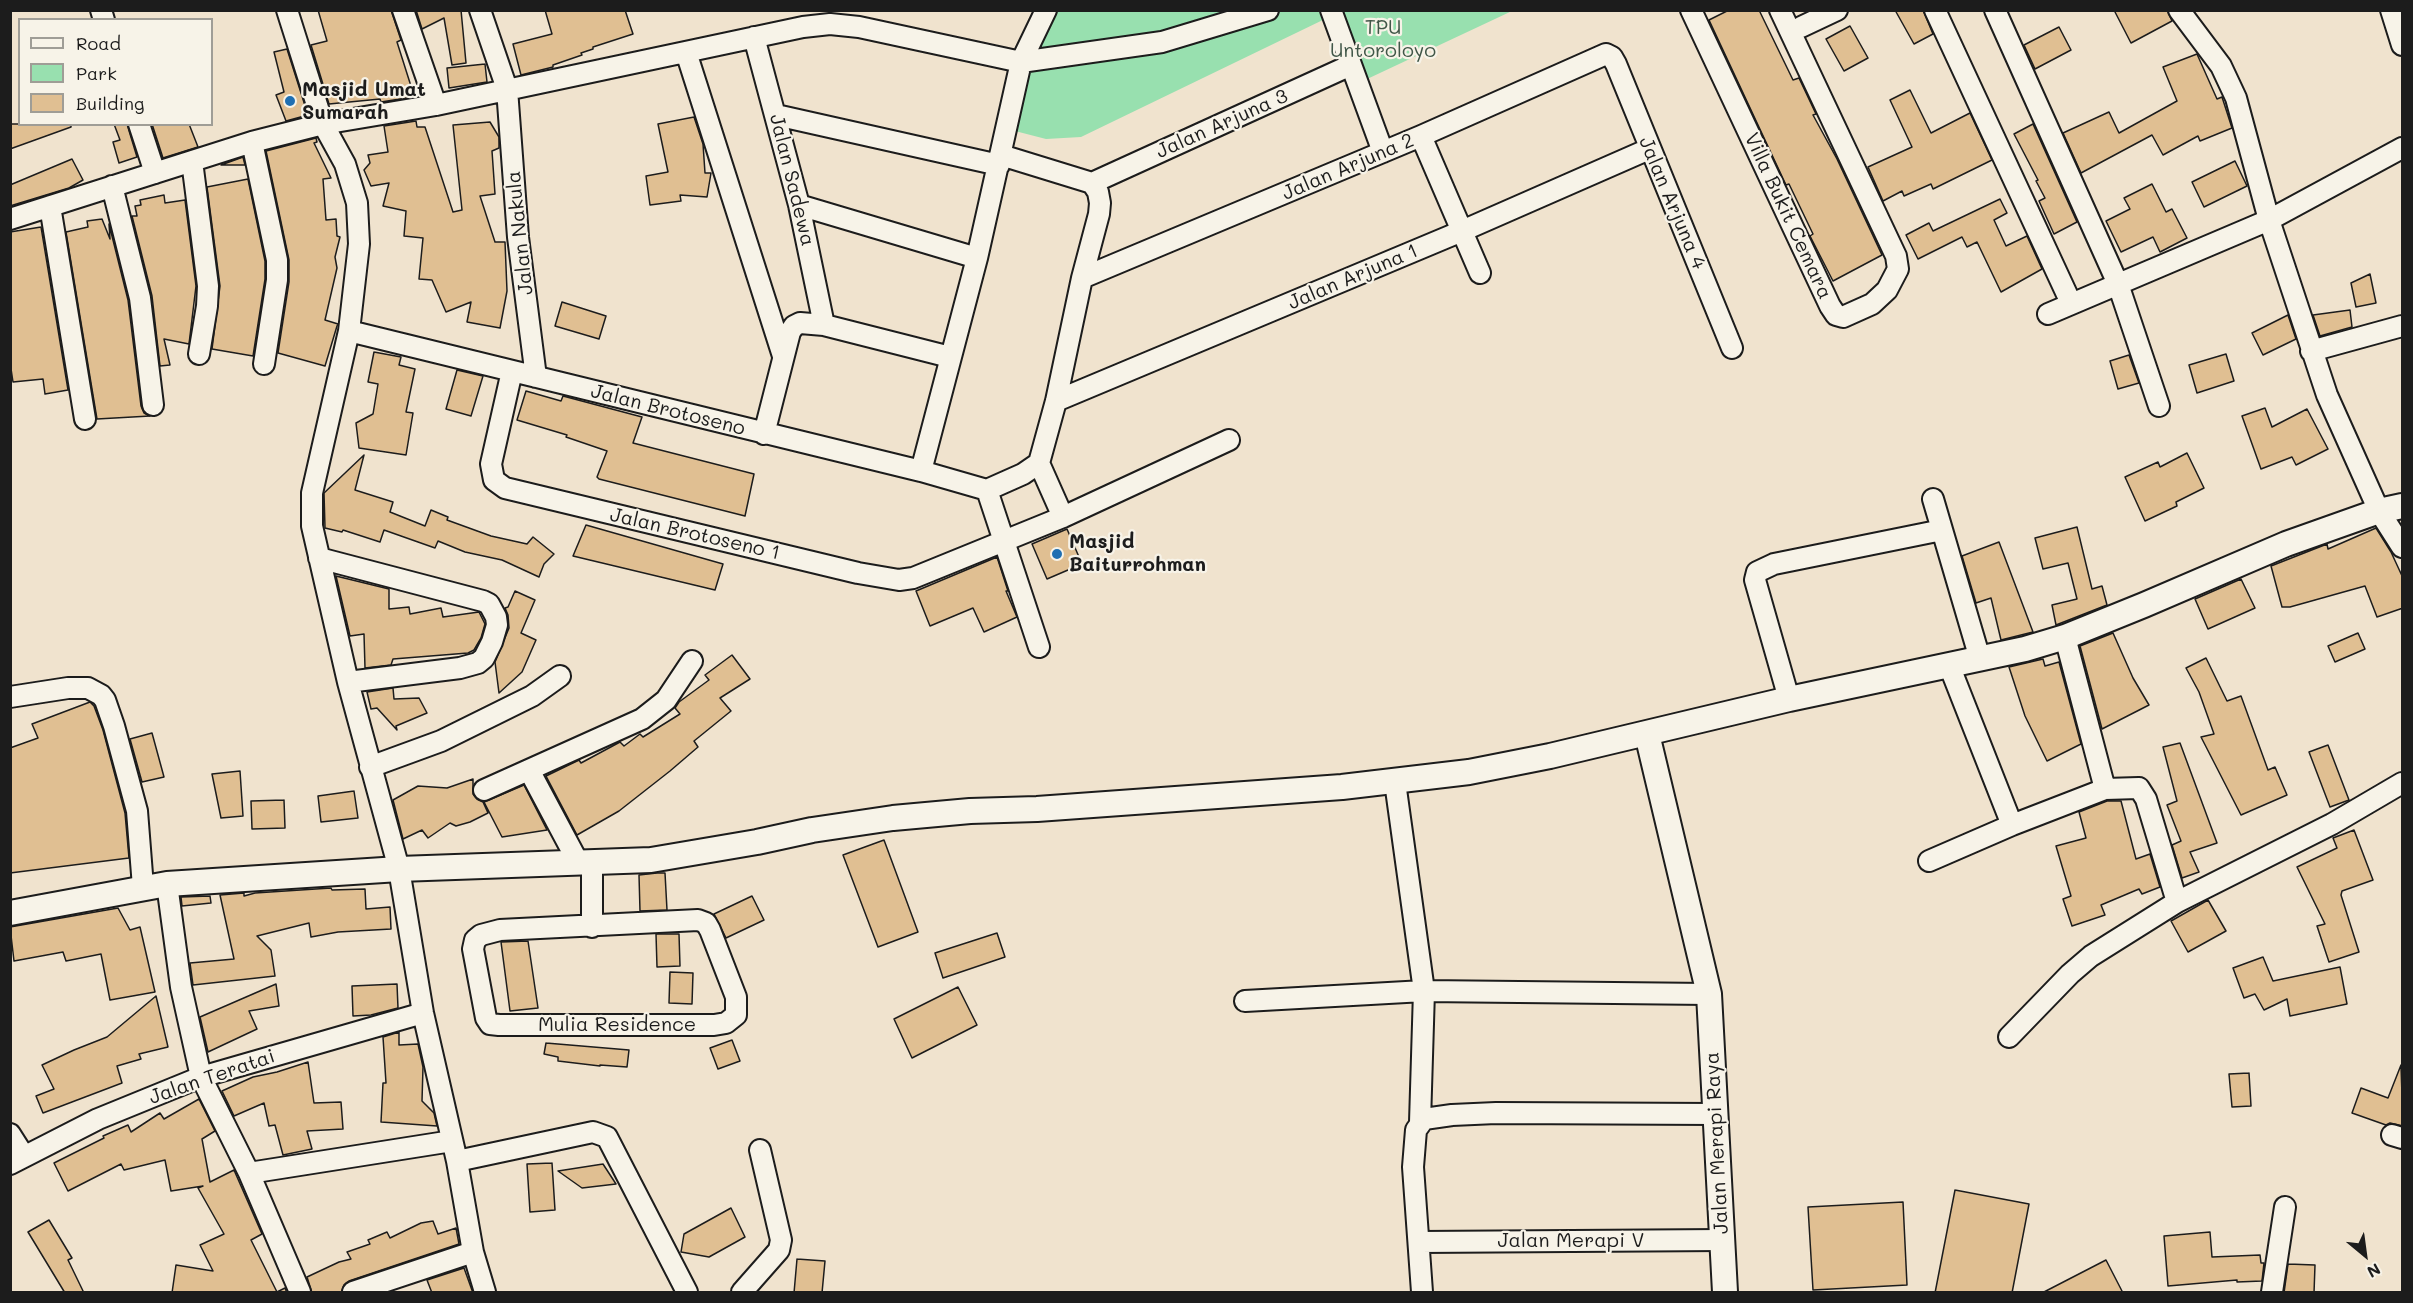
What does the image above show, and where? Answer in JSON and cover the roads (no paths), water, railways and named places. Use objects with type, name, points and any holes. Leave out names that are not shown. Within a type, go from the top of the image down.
[{"type":"street","points":[[287,10],[323,124],[345,164],[357,203],[359,244],[349,331],[312,493],[312,526],[348,682],[399,869],[423,1013],[457,1161],[473,1252],[485,1293]]},
{"type":"street","points":[[403,10],[436,105]]},
{"type":"street","name":"Jalan Nakula","points":[[480,10],[507,89],[518,237],[536,377]]},
{"type":"street","points":[[921,471],[977,258],[1022,62],[1046,10]]},
{"type":"street","points":[[10,219],[252,142],[323,124],[436,105],[804,27],[830,24],[849,26],[1022,62],[1162,42],[1268,10]]},
{"type":"street","points":[[1331,10],[1383,152]]},
{"type":"street","name":"Villa Bukit Cemara","points":[[1691,10],[1830,306],[1836,315],[1843,317],[1872,304],[1887,290],[1898,269],[1896,256],[1780,10]]},
{"type":"street","points":[[1801,27],[1837,10]]},
{"type":"street","points":[[1935,10],[2071,303]]},
{"type":"street","points":[[1995,10],[2118,284],[2159,406]]},
{"type":"street","points":[[2179,10],[2221,66],[2236,98],[2269,220],[2311,351],[2340,427],[2391,508],[2403,547]]},
{"type":"street","points":[[2391,10],[2403,45]]},
{"type":"street","name":"Jalan Sadewa","points":[[754,37],[799,206],[824,325]]},
{"type":"street","points":[[686,52],[783,356]]},
{"type":"street","name":"Jalan Arjuna 2","points":[[1082,278],[1421,136],[1597,57],[1605,54],[1612,57]]},
{"type":"street","name":"Jalan Arjuna 4","points":[[1612,57],[1732,348]]},
{"type":"street","name":"Jalan Arjuna 3","points":[[1092,183],[1351,65]]},
{"type":"street","points":[[776,115],[1000,160],[1092,183],[1098,192],[1099,214],[1082,278],[1056,401],[1039,463],[1063,517]]},
{"type":"street","points":[[140,126],[155,173]]},
{"type":"street","points":[[1421,136],[1480,273]]},
{"type":"street","points":[[252,142],[278,260],[264,364]]},
{"type":"street","points":[[2048,314],[2269,220],[2403,148]]},
{"type":"street","name":"Jalan Arjuna 1","points":[[1056,401],[1462,231],[1649,149]]},
{"type":"street","points":[[192,161],[208,286],[200,354]]},
{"type":"street","points":[[112,186],[140,298],[153,405]]},
{"type":"street","points":[[50,206],[85,419]]},
{"type":"street","points":[[799,206],[977,258]]},
{"type":"street","points":[[765,434],[783,356],[794,326],[807,321],[950,357]]},
{"type":"street","points":[[2311,351],[2403,326]]},
{"type":"street","name":"Jalan Brotoseno","points":[[349,331],[921,471],[987,490]]},
{"type":"street","name":"Jalan Brotoseno 1","points":[[512,371],[491,465],[494,480],[505,488],[858,573],[899,580],[912,578],[1063,517],[1229,440]]},
{"type":"street","points":[[1039,463],[1023,474],[987,490],[1039,647]]},
{"type":"street","points":[[1933,499],[1980,659]]},
{"type":"street","points":[[10,913],[167,884],[399,869],[651,860],[812,830],[970,810],[1049,808],[1395,782],[1469,772],[1647,734],[1788,699],[1980,659],[2065,637],[2286,544],[2391,508]]},
{"type":"street","points":[[1788,699],[1755,580],[1757,572],[1774,564],[1942,530]]},
{"type":"street","points":[[319,558],[483,601],[489,604],[496,617],[497,625],[492,642],[484,658],[478,663],[460,668],[348,682]]},
{"type":"street","points":[[2065,637],[2105,789]]},
{"type":"street","points":[[484,790],[642,719],[666,700],[692,661]]},
{"type":"street","points":[[1948,665],[2012,825]]},
{"type":"street","points":[[370,767],[441,741],[532,696],[560,676]]},
{"type":"street","points":[[10,697],[68,688],[88,688],[105,700],[137,811],[143,887]]},
{"type":"street","name":"Jalan Merapi Raya","points":[[1647,734],[1709,994],[1725,1293]]},
{"type":"street","points":[[529,770],[585,862],[592,927]]},
{"type":"street","points":[[1395,782],[1424,991],[1420,1122],[1416,1130],[1413,1167],[1422,1293]]},
{"type":"street","points":[[2009,1037],[2070,974],[2091,956],[2177,902],[2332,824],[2403,783]]},
{"type":"street","points":[[1929,861],[2012,825],[2105,789],[2139,788],[2143,792],[2177,902]]},
{"type":"street","points":[[167,884],[181,987],[201,1077],[249,1173],[300,1293]]},
{"type":"street","name":"Mulia Residence","points":[[698,920],[706,923],[732,987],[737,1007],[736,1015],[726,1023],[714,1025],[490,1024],[483,1009],[473,949],[475,940],[481,935],[500,930],[592,927],[698,920]]},
{"type":"street","points":[[1245,1001],[1424,991],[1709,994]]},
{"type":"street","name":"Jalan Teratai","points":[[17,1160],[98,1119],[201,1077],[423,1013]]},
{"type":"street","points":[[1420,1122],[1430,1117],[1496,1113],[1717,1114]]},
{"type":"street","points":[[457,1161],[593,1132],[607,1137],[687,1293]]},
{"type":"street","points":[[10,1134],[17,1160]]},
{"type":"street","points":[[249,1173],[452,1142]]},
{"type":"street","points":[[742,1293],[779,1250],[781,1240],[760,1150]]},
{"type":"street","points":[[2272,1293],[2285,1207]]},
{"type":"street","name":"Jalan Merapi V","points":[[1420,1242],[1723,1240]]},
{"type":"street","points":[[353,1293],[473,1252]]},
{"type":"place","name":"Masjid Umat Sumarah","points":[[290,101]]},
{"type":"place","name":"Masjid Baiturrohman","points":[[1057,554]]},
{"type":"park label","name":"TPU Untoroloyo","points":[[1383,40]]}]
